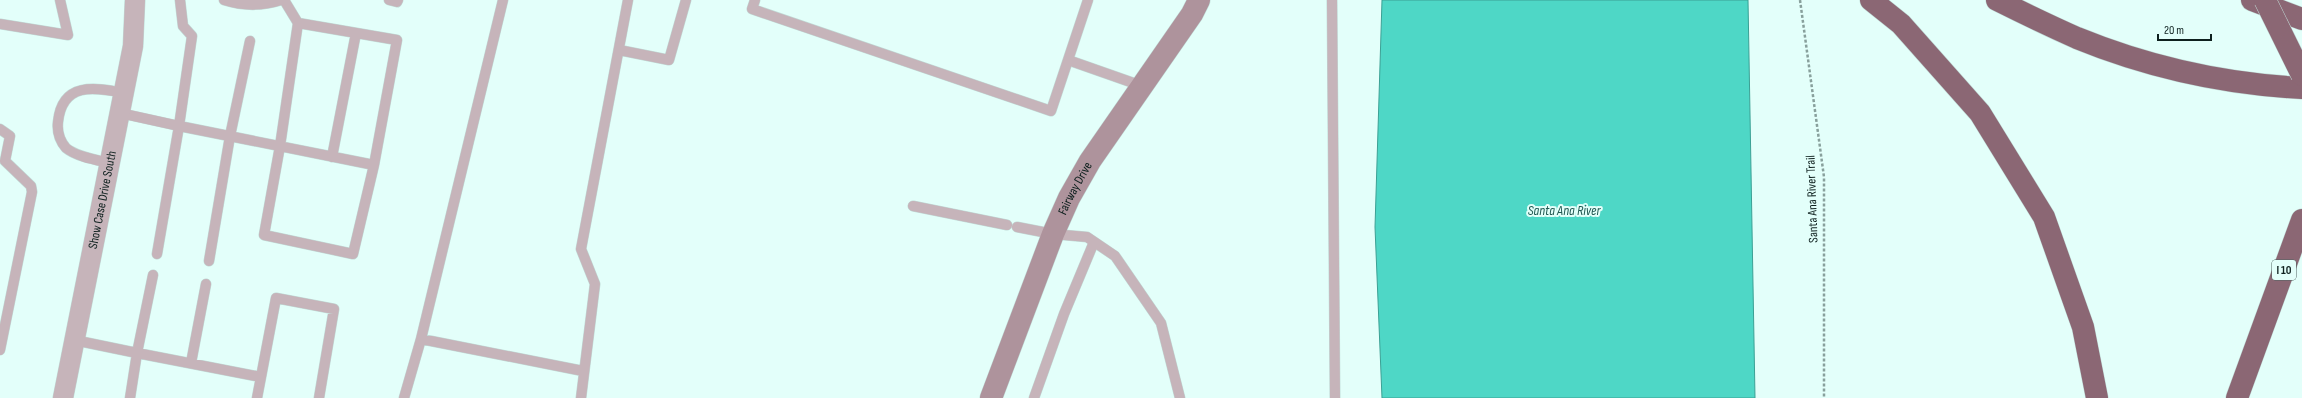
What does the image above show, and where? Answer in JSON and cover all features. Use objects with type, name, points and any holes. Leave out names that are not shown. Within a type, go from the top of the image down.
[{"type":"highway","points":[[1871,0],[1901,24],[1980,113],[2044,217],[2083,327],[2097,398]]},
{"type":"highway","points":[[1997,0],[2077,38],[2134,58],[2189,73],[2246,82],[2302,88]]},
{"type":"highway","points":[[2252,0],[2302,19]]},
{"type":"highway","points":[[2265,0],[2302,75]]},
{"type":"highway","name":"I 10","points":[[2237,398],[2302,220]]},
{"type":"street","name":"Show Case Drive South","points":[[63,398],[134,46],[135,0]]},
{"type":"street","name":"Fairway Drive","points":[[991,398],[1053,234],[1069,198],[1090,161],[1192,14],[1199,0]]},
{"type":"lane","points":[[0,24],[68,35],[60,0]]},
{"type":"lane","points":[[157,254],[179,126],[192,36],[182,26],[180,0]]},
{"type":"lane","points":[[224,0],[250,4],[268,4],[283,0],[298,23],[280,146],[264,235],[353,254],[374,165],[397,40],[298,23]]},
{"type":"lane","points":[[389,0],[397,2],[398,0]]},
{"type":"lane","points":[[404,398],[421,339],[503,0]]},
{"type":"lane","points":[[581,398],[583,371],[595,284],[581,249],[628,0]]},
{"type":"lane","points":[[619,50],[669,60],[686,0]]},
{"type":"lane","points":[[755,0],[752,9],[1051,111],[1088,0]]},
{"type":"lane","points":[[1332,0],[1335,398]]},
{"type":"lane","points":[[332,157],[356,33]]},
{"type":"lane","points":[[209,261],[230,136],[250,41]]},
{"type":"lane","points":[[1068,60],[1142,86]]},
{"type":"lane","points":[[110,163],[81,155],[67,148],[59,138],[57,125],[59,111],[66,99],[77,91],[96,87],[124,93]]},
{"type":"lane","points":[[120,113],[374,165]]},
{"type":"lane","points":[[0,129],[10,136],[5,161],[31,186],[32,192],[0,350]]},
{"type":"lane","points":[[913,206],[1053,234],[1087,237],[1115,256],[1161,323],[1180,398]]},
{"type":"lane","points":[[1034,398],[1064,314],[1094,242]]},
{"type":"lane","points":[[130,398],[137,352],[154,275]]},
{"type":"lane","points":[[191,363],[206,284]]},
{"type":"lane","points":[[257,398],[276,298],[334,309],[319,398]]},
{"type":"lane","points":[[421,339],[583,371]]},
{"type":"lane","points":[[74,340],[261,377]]},
{"type":"path","name":"Santa Ana River Trail","points":[[1800,0],[1824,177],[1824,398]]},
{"type":"water","name":"Santa Ana River","points":[[1382,0],[1748,0],[1755,398],[1382,398],[1375,227]]}]
